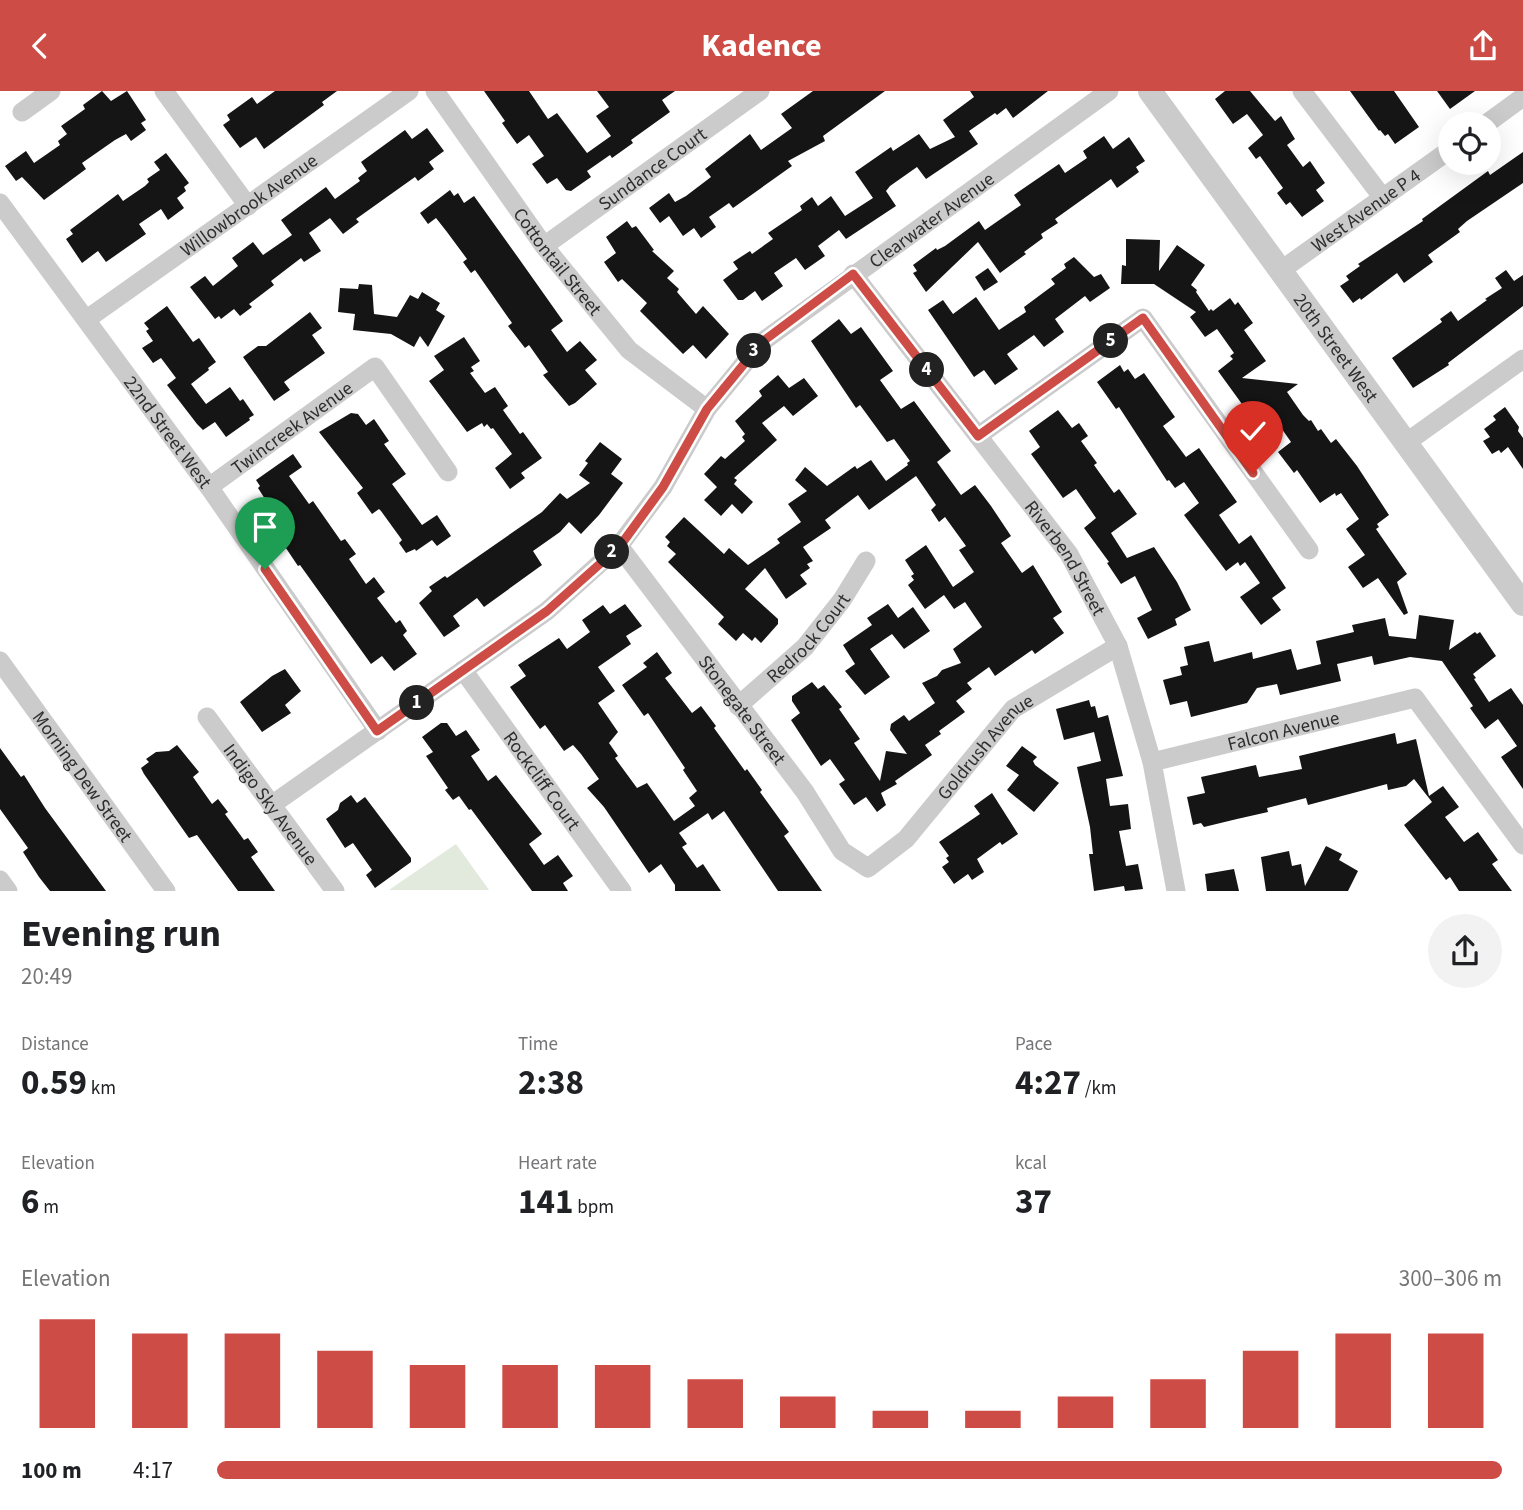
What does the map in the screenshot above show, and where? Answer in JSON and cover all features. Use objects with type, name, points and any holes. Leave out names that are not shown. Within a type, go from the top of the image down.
[{"type":"street","points":[[22,112],[51,91]]},
{"type":"street","points":[[164,91],[248,205]]},
{"type":"street","name":"Willowbrook Avenue","points":[[87,319],[409,91]]},
{"type":"street","name":"Cottontail Street","points":[[435,91],[544,246],[629,350],[707,409]]},
{"type":"street","name":"Sundance Court","points":[[544,246],[760,91]]},
{"type":"street","name":"Clearwater Avenue","points":[[274,804],[547,611],[620,546],[663,487],[707,409],[762,342],[1109,91]]},
{"type":"street","name":"20th Street West","points":[[1150,91],[1523,604]]},
{"type":"street","points":[[1302,91],[1383,198]]},
{"type":"street","points":[[1501,113],[1523,97]]},
{"type":"street","name":"West Avenue P 4","points":[[1280,271],[1438,158]]},
{"type":"street","name":"22nd Street West","points":[[0,203],[209,487],[377,731]]},
{"type":"street","name":"Riverbend Street","points":[[853,274],[1069,554],[1118,646],[1152,762],[1175,891]]},
{"type":"street","points":[[978,436],[1143,318],[1309,550]]},
{"type":"street","points":[[1406,442],[1522,364]]},
{"type":"street","name":"Twincreek Avenue","points":[[209,487],[375,367],[448,473]]},
{"type":"street","name":"Stonegate Street","points":[[620,546],[805,792],[842,851],[868,868]]},
{"type":"street","name":"Redrock Court","points":[[738,706],[805,647],[842,600],[866,561]]},
{"type":"street","name":"Goldrush Avenue","points":[[868,868],[906,839],[1013,709],[1118,646]]},
{"type":"street","name":"Morning Dew Street","points":[[0,661],[166,891]]},
{"type":"street","name":"Rockcliff Court","points":[[463,670],[622,891]]},
{"type":"street","name":"Falcon Avenue","points":[[1152,762],[1415,698],[1523,845]]},
{"type":"street","name":"Indigo Sky Avenue","points":[[207,717],[274,804],[335,891]]},
{"type":"street","points":[[0,880],[8,891]]},
{"type":"shaded area","points":[[456,844],[489,890],[389,890]]},
{"type":"building","points":[[102,91],[111,101],[127,91],[146,120],[141,123],[146,130],[131,141],[126,134],[115,140],[82,163],[86,169],[44,200],[22,177],[16,181],[5,166],[26,151],[34,163],[60,145],[58,141],[67,134],[61,126],[85,109],[83,105]]},
{"type":"building","points":[[275,91],[337,91],[322,102],[324,105],[264,149],[256,137],[240,148],[223,125],[230,120],[227,115],[252,97],[257,104]]},
{"type":"building","points":[[484,91],[529,91],[548,119],[557,113],[587,153],[611,136],[596,116],[609,107],[597,91],[675,91],[662,100],[670,112],[631,140],[633,143],[612,158],[610,155],[587,171],[591,177],[571,191],[566,190],[557,178],[547,184],[532,164],[544,156],[529,135],[517,144]]},
{"type":"building","points":[[813,91],[885,91],[823,136],[825,141],[788,161],[792,166],[733,208],[729,203],[709,217],[716,227],[701,238],[694,228],[683,236],[669,216],[660,223],[649,208],[669,193],[675,202],[686,196],[711,177],[705,169],[750,134],[761,150],[792,128],[781,114]]},
{"type":"building","points":[[970,91],[1048,91],[1013,118],[1006,108],[969,131],[978,144],[926,179],[917,167],[890,186],[886,191],[896,206],[846,239],[839,230],[818,246],[825,256],[805,270],[796,258],[774,273],[783,286],[762,301],[755,291],[743,300],[738,300],[723,280],[738,269],[733,262],[750,251],[752,254],[773,239],[768,233],[802,210],[800,206],[812,197],[818,206],[831,196],[845,216],[873,198],[855,172],[891,147],[893,151],[919,134],[930,149],[955,137],[943,120],[974,97]]},
{"type":"building","points":[[1225,91],[1250,91],[1275,121],[1281,116],[1295,139],[1287,145],[1303,167],[1310,161],[1325,183],[1316,190],[1324,201],[1302,217],[1290,202],[1286,205],[1277,193],[1283,188],[1260,156],[1256,159],[1248,148],[1263,135],[1247,114],[1233,124],[1215,99]]},
{"type":"building","points":[[1350,91],[1394,91],[1419,127],[1395,144],[1388,134],[1385,136],[1379,131]]},
{"type":"building","points":[[1437,91],[1475,91],[1450,109]]},
{"type":"building","points":[[427,128],[444,151],[429,162],[434,169],[418,181],[415,177],[356,219],[359,222],[343,234],[330,218],[309,233],[321,251],[304,262],[301,258],[271,281],[274,285],[249,304],[252,307],[240,316],[234,309],[221,319],[219,316],[215,319],[190,287],[205,276],[213,286],[238,266],[232,258],[253,242],[263,255],[292,235],[281,220],[326,187],[335,199],[360,181],[358,178],[367,171],[361,162],[405,130],[412,139]]},
{"type":"building","points":[[1104,136],[1113,149],[1129,137],[1145,161],[1136,167],[1139,172],[1117,188],[1111,179],[1055,219],[1058,223],[1041,234],[1043,238],[1000,273],[978,242],[926,292],[913,273],[917,271],[913,265],[979,221],[985,230],[1021,205],[1014,195],[1059,164],[1065,173],[1087,158],[1083,151]]},
{"type":"building","points":[[1523,152],[1523,183],[1467,221],[1458,229],[1460,232],[1428,255],[1433,262],[1404,283],[1397,273],[1353,303],[1340,286],[1349,280],[1346,276],[1360,266],[1358,264],[1423,221],[1422,219],[1482,175],[1501,175],[1501,167]]},
{"type":"building","points":[[166,153],[189,183],[184,187],[186,191],[177,198],[184,208],[168,220],[161,209],[139,224],[146,234],[106,262],[98,251],[82,263],[66,239],[73,234],[70,230],[118,194],[123,201],[145,186],[149,182],[147,179],[160,170],[154,162]]},
{"type":"building","points":[[450,190],[454,196],[458,193],[464,203],[474,196],[563,321],[551,330],[567,352],[580,341],[597,360],[585,370],[597,384],[575,403],[569,406],[543,375],[548,372],[529,345],[525,348],[508,326],[512,323],[475,270],[471,273],[463,262],[467,259],[436,218],[428,224],[420,213]]},
{"type":"building","points":[[627,221],[632,228],[636,226],[654,250],[652,251],[674,271],[667,278],[679,289],[677,292],[696,314],[703,306],[729,334],[706,359],[693,345],[683,354],[640,311],[647,303],[622,279],[618,282],[604,262],[616,253],[606,237]]},
{"type":"building","points":[[1126,239],[1160,240],[1159,271],[1177,245],[1205,265],[1191,285],[1209,311],[1213,311],[1230,298],[1235,305],[1238,302],[1253,323],[1244,330],[1266,361],[1242,378],[1298,384],[1287,392],[1303,415],[1311,420],[1318,431],[1321,429],[1331,443],[1336,439],[1357,466],[1389,515],[1377,524],[1379,527],[1376,529],[1407,574],[1397,582],[1408,613],[1404,615],[1378,578],[1363,588],[1348,567],[1365,555],[1346,529],[1359,519],[1341,493],[1336,496],[1335,493],[1320,503],[1297,470],[1294,473],[1278,452],[1291,442],[1270,412],[1255,422],[1218,371],[1233,359],[1230,356],[1234,353],[1217,329],[1205,337],[1190,317],[1196,312],[1154,284],[1121,284],[1122,265],[1126,266]]},
{"type":"building","points":[[1074,257],[1094,277],[1101,274],[1110,288],[1090,302],[1085,296],[1055,319],[1064,332],[1044,347],[1034,335],[1007,354],[1018,369],[995,385],[984,370],[974,377],[928,310],[943,300],[953,314],[976,297],[999,330],[1026,312],[1024,307],[1055,284],[1051,279],[1066,268],[1064,264]]},
{"type":"building","points":[[988,268],[998,282],[984,291],[975,277]]},
{"type":"building","points":[[1506,270],[1514,281],[1523,275],[1523,306],[1448,363],[1449,365],[1413,388],[1392,358],[1442,322],[1440,319],[1451,311],[1458,321],[1487,300],[1485,299],[1502,288],[1495,278]]},
{"type":"building","points":[[359,284],[372,285],[374,314],[397,317],[410,295],[418,299],[422,292],[440,303],[436,310],[445,316],[428,347],[420,336],[414,347],[391,334],[353,330],[355,314],[338,312],[340,288],[358,289]]},
{"type":"building","points":[[167,306],[193,342],[199,338],[216,362],[191,384],[206,404],[230,387],[254,415],[226,437],[215,422],[203,430],[197,424],[167,385],[176,378],[161,358],[153,363],[142,348],[153,341],[144,323]]},
{"type":"building","points":[[310,312],[322,328],[312,335],[325,353],[284,382],[290,390],[274,401],[243,357],[258,346],[266,346]]},
{"type":"building","points":[[839,319],[851,334],[861,327],[893,371],[880,380],[901,409],[914,401],[951,451],[937,462],[961,495],[975,485],[991,506],[1011,536],[1001,543],[1022,573],[1033,565],[1062,612],[1053,618],[1064,633],[1035,654],[1032,650],[995,676],[989,667],[967,683],[972,689],[956,701],[965,712],[925,745],[932,755],[895,781],[897,784],[881,793],[886,805],[877,812],[866,797],[854,805],[839,784],[845,780],[830,759],[821,766],[791,720],[800,713],[792,701],[792,696],[812,682],[818,689],[824,685],[842,707],[839,709],[860,739],[854,743],[880,781],[886,751],[907,754],[890,730],[891,724],[904,715],[909,721],[935,703],[922,683],[937,676],[942,670],[961,663],[953,649],[982,627],[965,602],[954,609],[944,595],[925,609],[908,585],[914,580],[911,576],[914,574],[905,560],[926,545],[953,587],[974,572],[959,550],[966,546],[945,517],[939,522],[931,510],[936,505],[916,476],[869,510],[858,495],[825,520],[831,528],[803,547],[813,561],[807,564],[810,568],[800,575],[807,584],[786,599],[765,568],[745,589],[778,619],[778,624],[761,643],[755,637],[752,641],[743,633],[736,641],[718,624],[724,617],[668,562],[676,554],[667,546],[670,542],[665,537],[684,517],[724,554],[729,548],[748,565],[780,543],[777,539],[801,522],[788,504],[807,491],[795,480],[805,467],[827,486],[855,466],[857,469],[871,460],[886,481],[908,465],[910,461],[894,439],[887,442],[860,405],[856,408],[811,341]]},
{"type":"building","points":[[464,337],[480,361],[471,367],[474,371],[470,373],[485,393],[495,387],[508,406],[503,410],[542,458],[521,473],[525,478],[510,489],[495,468],[512,454],[493,428],[487,424],[484,427],[482,423],[467,432],[429,381],[444,370],[434,356]]},
{"type":"building","points":[[1120,365],[1124,372],[1128,369],[1135,379],[1144,373],[1175,417],[1163,426],[1186,457],[1199,448],[1237,502],[1219,515],[1239,544],[1251,535],[1286,588],[1272,598],[1281,610],[1261,625],[1240,597],[1260,583],[1245,562],[1240,566],[1238,562],[1226,571],[1184,515],[1199,503],[1184,482],[1175,488],[1167,481],[1119,407],[1116,409],[1097,382]]},
{"type":"building","points":[[778,375],[789,388],[804,378],[818,396],[793,416],[784,406],[762,423],[777,440],[734,478],[737,480],[734,484],[753,502],[742,514],[732,504],[721,516],[704,500],[717,487],[704,474],[721,456],[725,459],[745,441],[742,437],[745,434],[735,421],[762,396],[759,391]]},
{"type":"building","points":[[1505,407],[1523,438],[1523,469],[1508,447],[1501,453],[1499,450],[1492,454],[1483,441],[1490,437],[1484,429],[1496,420],[1493,416]]},
{"type":"building","points":[[1058,410],[1072,428],[1079,423],[1088,436],[1081,441],[1097,463],[1094,465],[1114,493],[1119,489],[1137,514],[1111,533],[1127,558],[1154,547],[1177,582],[1191,610],[1175,619],[1177,625],[1148,639],[1137,618],[1152,610],[1135,576],[1121,584],[1107,563],[1109,562],[1084,528],[1096,518],[1076,489],[1063,498],[1031,454],[1040,447],[1029,431]]},
{"type":"building","points":[[351,413],[358,414],[366,425],[374,419],[389,441],[384,444],[406,474],[392,484],[422,525],[437,515],[451,536],[437,546],[432,540],[416,551],[415,549],[406,553],[399,543],[402,540],[381,511],[379,509],[372,514],[357,493],[363,488],[319,432]]},
{"type":"building","points":[[600,442],[622,459],[611,474],[623,483],[599,515],[581,534],[569,522],[560,532],[533,551],[542,565],[484,607],[477,598],[453,616],[460,626],[444,637],[419,603],[432,591],[429,587],[445,576],[447,578],[542,512],[560,493],[567,499],[590,483],[579,475],[588,463],[585,461]]},
{"type":"building","points":[[293,454],[302,467],[289,476],[309,504],[313,501],[341,541],[345,539],[356,554],[349,559],[366,584],[374,577],[385,592],[377,598],[396,623],[400,620],[407,631],[403,635],[417,654],[394,671],[382,656],[371,664],[300,565],[298,566],[257,505],[265,499],[256,480]]},
{"type":"building","points":[[625,604],[642,626],[626,636],[631,644],[598,667],[615,691],[598,703],[618,732],[609,743],[618,756],[615,758],[637,788],[647,783],[674,821],[695,806],[689,798],[697,791],[683,770],[685,768],[648,713],[644,716],[622,685],[647,667],[643,663],[657,652],[672,673],[665,678],[692,713],[701,706],[716,726],[714,728],[745,771],[747,769],[789,832],[784,836],[822,891],[778,891],[724,811],[712,820],[708,813],[679,833],[687,844],[682,847],[697,868],[703,864],[721,891],[675,891],[675,885],[661,864],[649,873],[604,807],[587,788],[599,779],[581,754],[573,745],[564,751],[545,725],[540,729],[510,687],[526,676],[518,665],[559,638],[567,649],[590,632],[582,620],[603,605],[610,614]]},
{"type":"building","points":[[888,604],[898,618],[913,607],[930,631],[904,649],[892,634],[870,649],[890,677],[865,695],[845,671],[855,664],[843,645],[872,625],[867,618]]},
{"type":"building","points":[[1419,615],[1454,620],[1449,650],[1475,632],[1480,632],[1496,656],[1473,674],[1476,678],[1474,679],[1489,702],[1511,688],[1523,705],[1523,789],[1501,757],[1517,746],[1498,719],[1485,729],[1470,708],[1473,706],[1442,661],[1410,657],[1374,665],[1372,656],[1337,664],[1341,681],[1280,695],[1277,684],[1257,688],[1247,703],[1191,717],[1187,701],[1170,705],[1163,680],[1182,675],[1180,667],[1188,665],[1184,647],[1209,641],[1214,662],[1252,652],[1253,659],[1291,649],[1297,670],[1321,664],[1316,641],[1354,632],[1352,625],[1385,618],[1389,636],[1416,639]]},
{"type":"building","points":[[285,669],[301,691],[285,705],[291,713],[262,732],[240,702]]},
{"type":"building","points":[[1089,700],[1091,707],[1095,706],[1098,718],[1108,715],[1123,776],[1106,779],[1110,806],[1128,804],[1131,829],[1119,831],[1126,866],[1138,864],[1143,889],[1125,891],[1124,886],[1094,891],[1089,854],[1093,854],[1090,827],[1077,767],[1101,761],[1094,732],[1064,740],[1056,709]]},
{"type":"building","points":[[441,723],[447,723],[456,736],[466,730],[480,750],[471,756],[488,781],[496,775],[542,834],[529,844],[544,865],[558,855],[573,876],[563,883],[568,891],[532,891],[471,809],[469,810],[459,796],[453,800],[445,790],[448,788],[426,756],[433,752],[422,737]]},
{"type":"building","points":[[1395,733],[1397,744],[1416,739],[1429,796],[1443,786],[1459,807],[1445,817],[1464,842],[1478,832],[1498,860],[1492,864],[1512,891],[1459,891],[1450,877],[1446,880],[1404,825],[1432,802],[1414,779],[1406,786],[1388,790],[1387,784],[1308,805],[1306,798],[1267,808],[1268,812],[1204,827],[1201,823],[1193,825],[1187,797],[1205,793],[1201,777],[1256,765],[1259,777],[1302,769],[1299,756]]},
{"type":"building","points":[[177,745],[199,772],[193,777],[212,804],[218,799],[228,812],[225,814],[244,840],[248,838],[258,852],[251,857],[275,891],[238,891],[197,835],[189,838],[144,774],[141,768],[149,762],[146,759],[156,752],[169,751]]},
{"type":"building","points":[[1022,746],[1037,757],[1033,761],[1035,765],[1059,783],[1034,812],[1007,790],[1019,775],[1006,766]]},
{"type":"building","points":[[0,748],[21,777],[24,775],[106,891],[50,891],[39,877],[23,852],[28,848],[0,809]]},
{"type":"building","points":[[992,793],[1018,834],[1002,845],[1000,842],[977,859],[984,872],[972,880],[968,874],[954,884],[942,867],[949,862],[946,858],[949,856],[939,842],[980,814],[974,806]]},
{"type":"building","points":[[351,795],[357,803],[365,797],[411,858],[411,862],[375,888],[366,875],[372,870],[353,843],[345,848],[326,819]]},
{"type":"building","points":[[1326,846],[1342,854],[1339,860],[1358,871],[1348,891],[1266,891],[1261,857],[1289,851],[1292,866],[1301,864],[1305,886]]},
{"type":"building","points":[[1234,869],[1239,891],[1207,891],[1205,874]]},
{"type":"route","points":[[265,569],[377,731],[547,611],[620,546],[663,487],[707,409],[762,342],[853,274],[978,436],[1143,318],[1253,473]]}]
